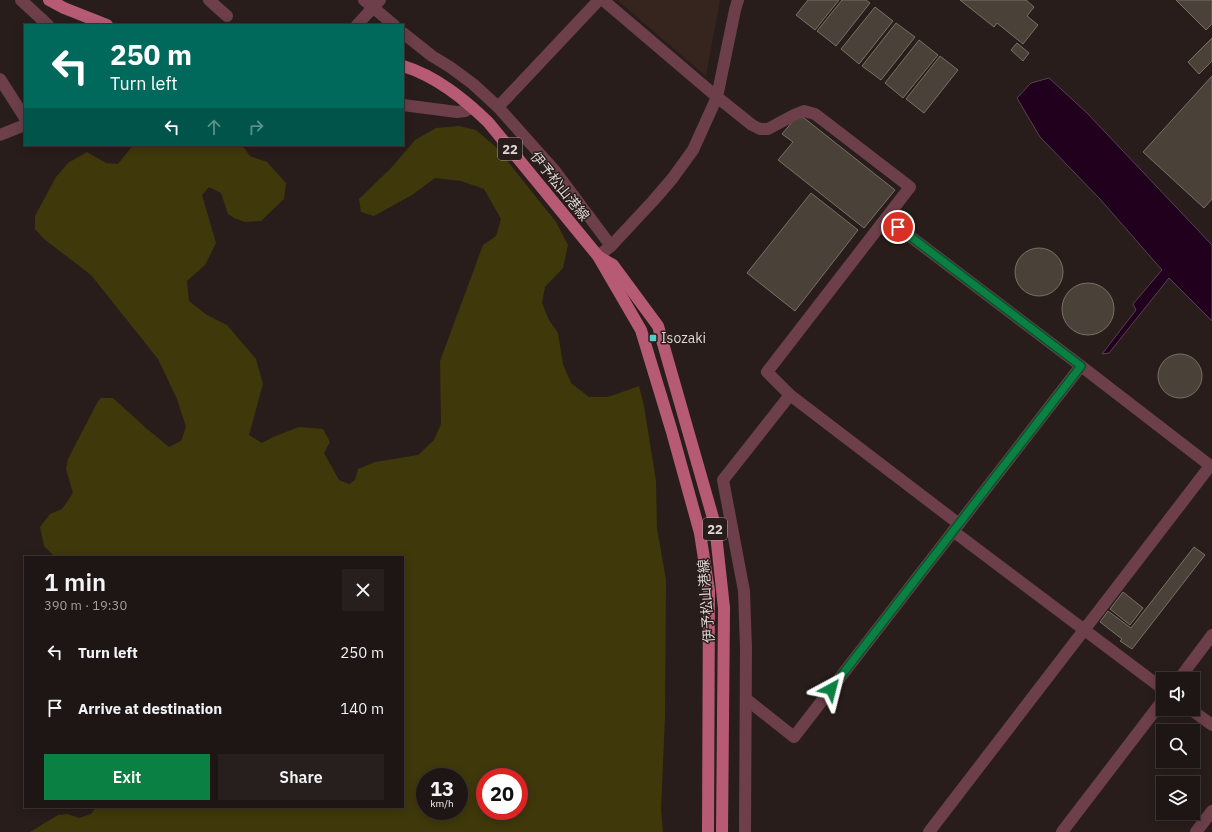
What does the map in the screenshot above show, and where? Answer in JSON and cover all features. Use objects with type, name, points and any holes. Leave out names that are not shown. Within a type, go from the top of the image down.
[{"type":"main road","points":[[49,0],[104,24]]},
{"type":"main road","name":"伊予松山港線","points":[[404,66],[427,76],[446,87],[472,107],[488,122],[598,256],[641,330],[672,432],[700,533],[709,591],[708,832]]},
{"type":"main road","name":"伊予松山港線","points":[[598,256],[613,265],[658,326],[715,525],[724,608],[722,832]]},
{"type":"street","points":[[20,0],[47,24]]},
{"type":"street","points":[[37,15],[45,0]]},
{"type":"street","points":[[209,0],[227,16]]},
{"type":"street","points":[[498,107],[599,0]]},
{"type":"street","points":[[603,0],[752,125],[760,129],[768,129],[804,111],[815,114],[910,187],[767,372],[790,395],[1084,630],[1156,684]]},
{"type":"street","points":[[598,256],[611,246],[672,179],[693,150],[717,97],[734,10],[738,0]]},
{"type":"street","points":[[358,24],[372,2],[393,24]]},
{"type":"street","points":[[404,34],[432,56],[473,84],[498,107],[555,171],[611,246]]},
{"type":"street","points":[[0,80],[24,116]]},
{"type":"street","points":[[404,105],[457,112],[465,111],[472,107]]},
{"type":"street","points":[[0,135],[24,125]]},
{"type":"street","points":[[886,218],[1211,467],[929,832]]},
{"type":"street","points":[[746,698],[794,737],[1081,366]]},
{"type":"street","points":[[745,832],[746,648],[744,591],[723,480],[790,395]]},
{"type":"street","points":[[1184,672],[1212,636]]},
{"type":"street","points":[[1062,832],[1156,709]]},
{"type":"street","points":[[1200,716],[1212,725]]},
{"type":"street","points":[[1196,832],[1212,811]]},
{"type":"shaded area","points":[[617,0],[720,0],[706,76]]},
{"type":"shaded area","points":[[1049,78],[1087,113],[1212,245],[1212,321],[1169,278],[1109,353],[1102,354],[1136,310],[1133,304],[1162,270],[1100,199],[1040,137],[1017,98],[1031,83]]},
{"type":"shaded area","points":[[459,126],[476,130],[497,148],[556,222],[568,245],[563,268],[545,287],[542,303],[549,320],[558,333],[563,364],[571,383],[589,397],[608,397],[639,386],[644,406],[656,481],[657,528],[666,580],[665,716],[661,810],[663,832],[30,832],[58,815],[68,814],[79,818],[91,814],[95,808],[404,808],[404,556],[54,556],[44,546],[40,527],[50,514],[62,509],[73,493],[66,469],[68,459],[98,401],[101,398],[113,398],[169,447],[181,441],[186,427],[177,399],[158,359],[91,275],[44,239],[35,229],[35,216],[56,177],[68,163],[87,152],[106,163],[118,164],[132,146],[243,146],[250,156],[267,162],[286,183],[284,199],[261,221],[245,222],[234,218],[228,214],[221,193],[209,187],[202,195],[216,243],[205,265],[187,281],[189,301],[207,315],[227,325],[256,359],[263,384],[249,435],[262,443],[299,427],[323,429],[330,442],[324,453],[339,480],[349,484],[355,480],[358,469],[375,462],[418,455],[434,440],[441,424],[440,361],[483,245],[496,236],[501,219],[484,189],[461,181],[435,178],[412,195],[374,216],[361,212],[359,199],[392,167],[415,140],[436,128]]},
{"type":"building","points":[[808,0],[839,0],[815,30],[796,15]]},
{"type":"building","points":[[842,0],[866,0],[870,3],[836,46],[817,31]]},
{"type":"building","points":[[960,0],[1026,0],[1034,7],[1027,16],[1038,25],[1023,44],[997,23],[994,27]]},
{"type":"building","points":[[1176,0],[1212,0],[1212,24],[1206,30]]},
{"type":"building","points":[[875,7],[893,21],[859,64],[841,49]]},
{"type":"building","points":[[896,23],[915,37],[881,80],[862,66]]},
{"type":"building","points":[[1212,38],[1212,61],[1199,74],[1188,62]]},
{"type":"building","points":[[919,40],[938,55],[903,98],[885,83]]},
{"type":"building","points":[[1017,43],[1029,53],[1023,61],[1011,50]]},
{"type":"building","points":[[940,56],[958,70],[924,113],[906,99]]},
{"type":"building","points":[[1212,76],[1212,199],[1204,208],[1143,152]]},
{"type":"building","points":[[799,114],[895,190],[864,228],[778,160],[793,142],[782,134]]},
{"type":"building","points":[[811,193],[858,230],[795,311],[747,273]]},
{"type":"building","points":[[1034,248],[1044,248],[1053,252],[1059,258],[1062,263],[1062,281],[1053,292],[1044,296],[1034,296],[1025,292],[1019,286],[1015,277],[1015,267],[1019,258],[1025,252]]},
{"type":"building","points":[[1083,283],[1093,283],[1102,287],[1110,295],[1114,304],[1114,314],[1110,323],[1102,331],[1093,335],[1083,335],[1074,331],[1066,323],[1062,314],[1062,304],[1066,295],[1074,287]]},
{"type":"building","points":[[1176,354],[1184,354],[1196,360],[1202,372],[1202,380],[1196,392],[1184,398],[1176,398],[1164,392],[1158,380],[1158,372],[1164,360]]},
{"type":"building","points":[[1194,547],[1205,555],[1132,649],[1120,641],[1122,639],[1100,622],[1108,611],[1131,628]]},
{"type":"building","points":[[1123,592],[1143,608],[1130,625],[1110,609]]},
{"type":"place","name":"Isozaki","points":[[653,338]]},
{"type":"route","points":[[831,689],[1081,366],[898,227]]}]
